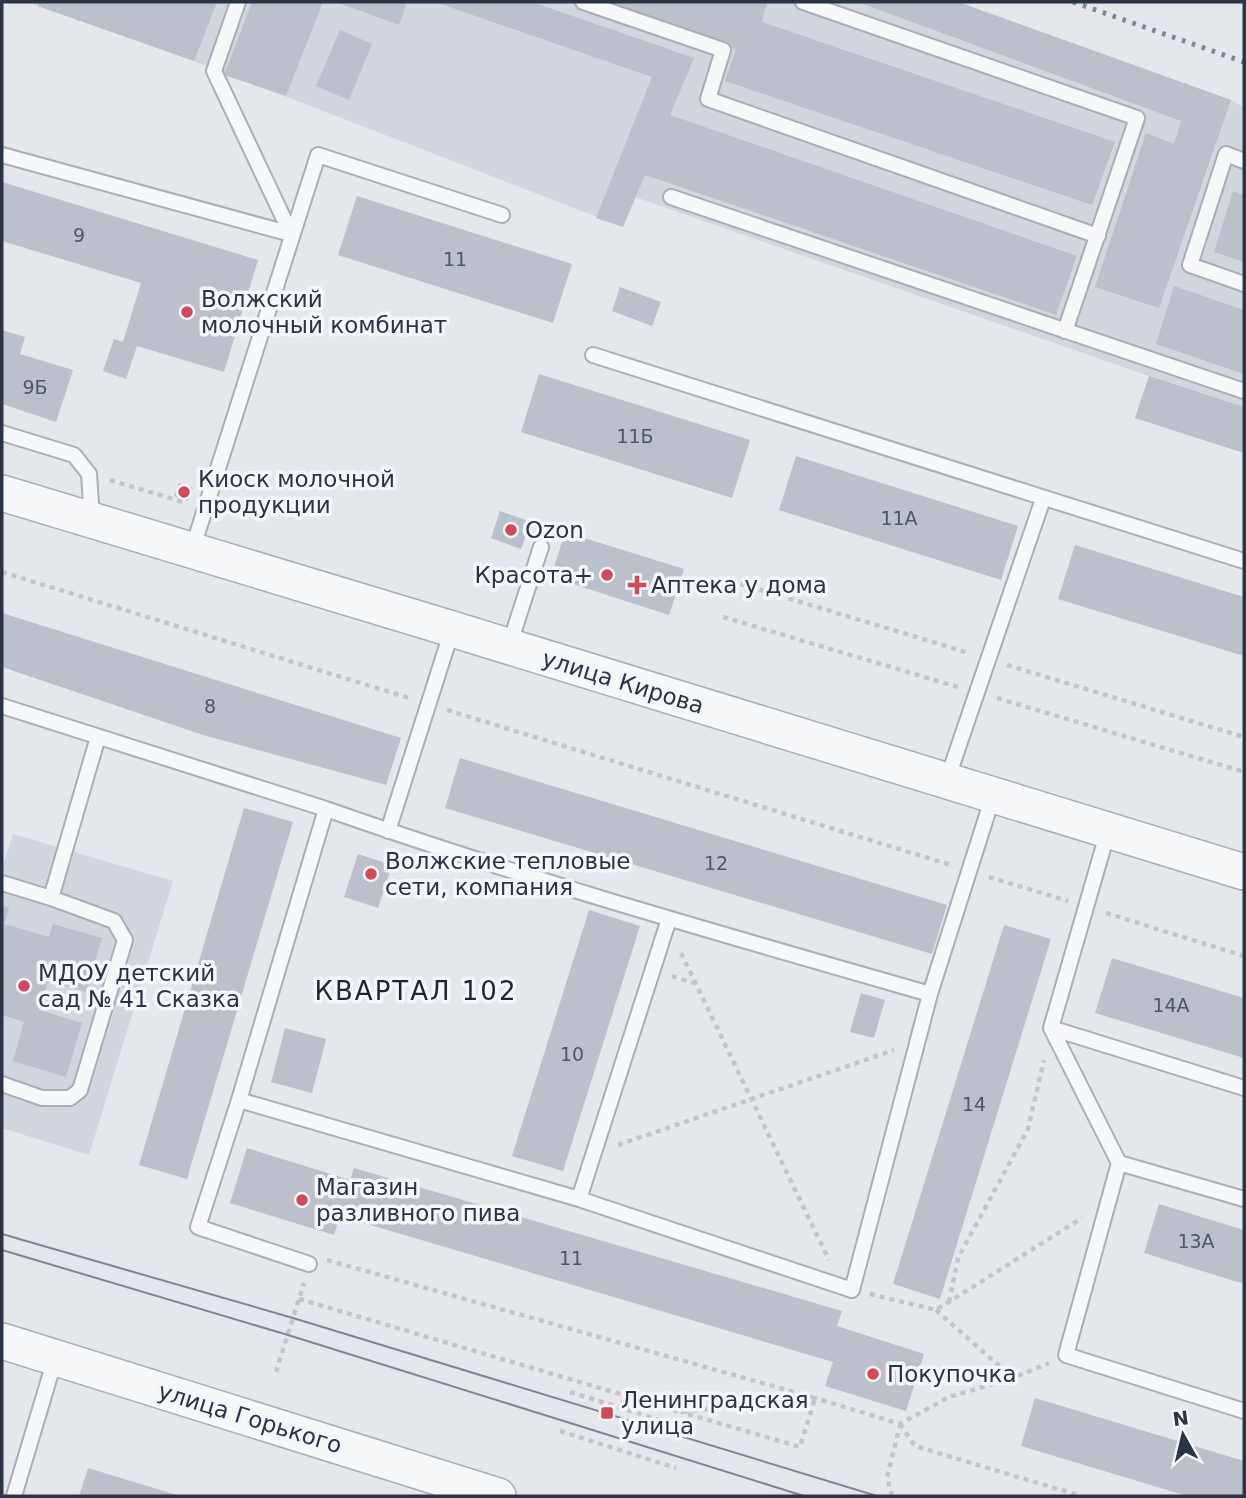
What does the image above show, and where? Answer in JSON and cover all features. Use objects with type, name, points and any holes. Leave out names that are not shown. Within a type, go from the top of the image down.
[{"type":"street","name":"улица Кирова","points":[[2,494],[1244,872]]},
{"type":"street","name":"улица Горького","points":[[2,1341],[498,1496]]},
{"type":"lane","points":[[238,2],[214,71],[291,234]]},
{"type":"lane","points":[[583,2],[723,50],[708,99],[1098,236]]},
{"type":"lane","points":[[803,2],[1137,118],[1065,331]]},
{"type":"lane","points":[[1244,161],[1226,154],[1190,265],[1244,284]]},
{"type":"lane","points":[[2,155],[291,234]]},
{"type":"lane","points":[[192,551],[318,155],[502,215]]},
{"type":"lane","points":[[671,197],[1244,391]]},
{"type":"lane","points":[[593,355],[1244,561]]},
{"type":"lane","points":[[2,433],[74,455],[89,474],[92,521]]},
{"type":"lane","points":[[947,782],[1043,499]]},
{"type":"lane","points":[[509,648],[541,547]]},
{"type":"lane","points":[[388,831],[452,629]]},
{"type":"lane","points":[[2,706],[668,922],[930,994]]},
{"type":"lane","points":[[51,898],[98,737]]},
{"type":"lane","points":[[239,1100],[579,1199],[847,1288],[930,994],[993,796]]},
{"type":"lane","points":[[309,1264],[198,1227],[326,809]]},
{"type":"lane","points":[[1108,831],[1051,1028],[1119,1163],[1066,1356],[1244,1411]]},
{"type":"lane","points":[[2,883],[114,920],[125,940],[80,1090],[70,1098],[42,1098],[2,1084]]},
{"type":"lane","points":[[579,1199],[668,922]]},
{"type":"lane","points":[[1051,1028],[1244,1088]]},
{"type":"lane","points":[[1119,1163],[1244,1199]]},
{"type":"lane","points":[[14,1496],[56,1357]]},
{"type":"path","points":[[89,474],[205,509]]},
{"type":"path","points":[[2,572],[1244,956]]},
{"type":"path","points":[[668,922],[751,1099],[847,1288],[936,1310],[1013,1378]]},
{"type":"path","points":[[949,1301],[958,1258],[1028,1129],[1051,1028]]},
{"type":"path","points":[[594,1153],[918,1042]]},
{"type":"path","points":[[936,1310],[1107,1202]]},
{"type":"path","points":[[276,1372],[309,1264],[318,1257],[900,1424],[915,1447],[1081,1496]]},
{"type":"path","points":[[299,1299],[800,1447],[815,1398]]},
{"type":"path","points":[[892,1496],[887,1478],[900,1424],[949,1397],[1013,1378],[1066,1356]]},
{"type":"path","points":[[570,1392],[691,1430]]},
{"type":"path","points":[[681,1412],[815,1398]]},
{"type":"path","points":[[560,1431],[676,1468]]},
{"type":"shaded area","points":[[26,2],[958,2],[1231,100],[1244,107],[1244,453],[1135,418],[1149,376],[635,197],[623,227],[194,61]]},
{"type":"shaded area","points":[[13,834],[173,881],[89,1155],[2,1128],[2,870]]},
{"type":"building","points":[[39,2],[217,2],[194,61],[38,6]]},
{"type":"building","points":[[252,2],[323,2],[286,96],[224,75]]},
{"type":"building","points":[[336,2],[407,2],[399,25]]},
{"type":"building","points":[[435,2],[532,2],[694,58],[670,115],[1077,256],[1056,315],[645,175],[623,227],[596,218],[652,77]]},
{"type":"building","points":[[600,2],[767,2],[762,22],[1115,142],[1092,205],[725,81],[736,49]]},
{"type":"building","points":[[858,2],[958,2],[1231,100],[1159,308],[1095,287],[1146,133],[1174,144],[1181,121]]},
{"type":"building","points":[[340,30],[372,44],[349,100],[316,86]]},
{"type":"building","points":[[2,182],[258,260],[224,372],[137,346],[126,379],[103,371],[114,339],[123,342],[141,283],[2,241]]},
{"type":"building","points":[[1233,191],[1244,195],[1244,262],[1214,252]]},
{"type":"building","points":[[357,196],[572,264],[553,323],[338,255]]},
{"type":"building","points":[[1174,286],[1244,310],[1244,374],[1156,344]]},
{"type":"building","points":[[620,287],[661,302],[652,326],[612,311]]},
{"type":"building","points":[[2,330],[25,337],[20,354],[73,370],[56,422],[2,404]]},
{"type":"building","points":[[539,374],[750,440],[732,498],[521,432]]},
{"type":"building","points":[[1149,376],[1244,407],[1244,453],[1135,418]]},
{"type":"building","points":[[796,456],[1018,526],[1001,580],[779,510]]},
{"type":"building","name":"Киоск молочной продукции","points":[[179,483],[193,488],[188,501],[174,496]]},
{"type":"building","name":"Ozon","points":[[500,511],[531,522],[521,549],[491,538]]},
{"type":"building","points":[[565,532],[684,569],[669,615],[551,577]]},
{"type":"building","points":[[1075,545],[1244,597],[1244,656],[1058,599]]},
{"type":"building","points":[[2,613],[401,738],[386,785],[203,735],[2,667]]},
{"type":"building","points":[[460,758],[947,905],[932,954],[445,808]]},
{"type":"building","points":[[244,808],[293,822],[187,1179],[139,1165]]},
{"type":"building","name":"Волжские тепловые сети, компания","points":[[358,854],[392,865],[378,908],[344,897]]},
{"type":"building","name":"МДОУ детский сад № 41 Сказка","points":[[2,906],[9,908],[4,924],[49,937],[53,924],[102,938],[86,992],[48,981],[39,1010],[82,1023],[66,1077],[13,1061],[24,1022],[2,1015]]},
{"type":"building","points":[[589,910],[640,926],[563,1171],[512,1156]]},
{"type":"building","points":[[1004,925],[1051,939],[940,1299],[893,1284]]},
{"type":"building","points":[[1112,958],[1244,998],[1244,1058],[1095,1013]]},
{"type":"building","points":[[861,993],[885,1000],[874,1038],[850,1032]]},
{"type":"building","points":[[285,1028],[326,1039],[312,1093],[271,1082]]},
{"type":"building","points":[[247,1148],[350,1180],[354,1168],[842,1311],[837,1326],[924,1354],[906,1411],[825,1386],[833,1362],[340,1216],[334,1235],[230,1203]]},
{"type":"building","points":[[1159,1204],[1244,1230],[1244,1284],[1144,1253]]},
{"type":"building","points":[[1035,1398],[1244,1461],[1244,1496],[1187,1496],[1021,1446]]},
{"type":"building","points":[[88,1468],[180,1496],[79,1496]]},
{"type":"tram line","points":[[2,1234],[293,1318],[877,1496]]},
{"type":"tram line","points":[[2,1250],[288,1335],[804,1496]]},
{"type":"railway","points":[[1073,2],[1244,62]]},
{"type":"place","name":"Волжский молочный комбинат","points":[[187,312]]},
{"type":"place","name":"Киоск молочной продукции","points":[[184,492]]},
{"type":"place","name":"Ozon","points":[[511,530]]},
{"type":"place","name":"Красота+","points":[[607,575]]},
{"type":"place","name":"Аптека у дома","points":[[637,585]]},
{"type":"place","name":"Волжские тепловые сети, компания","points":[[371,874]]},
{"type":"place","name":"МДОУ детский сад № 41 Сказка","points":[[24,986]]},
{"type":"place","name":"Магазин разливного пива","points":[[302,1200]]},
{"type":"place","name":"Покупочка","points":[[873,1374]]},
{"type":"place","name":"Ленинградская улица","points":[[607,1413]]},
{"type":"district","name":"КВАРТАЛ 102","points":[[416,991]]}]
